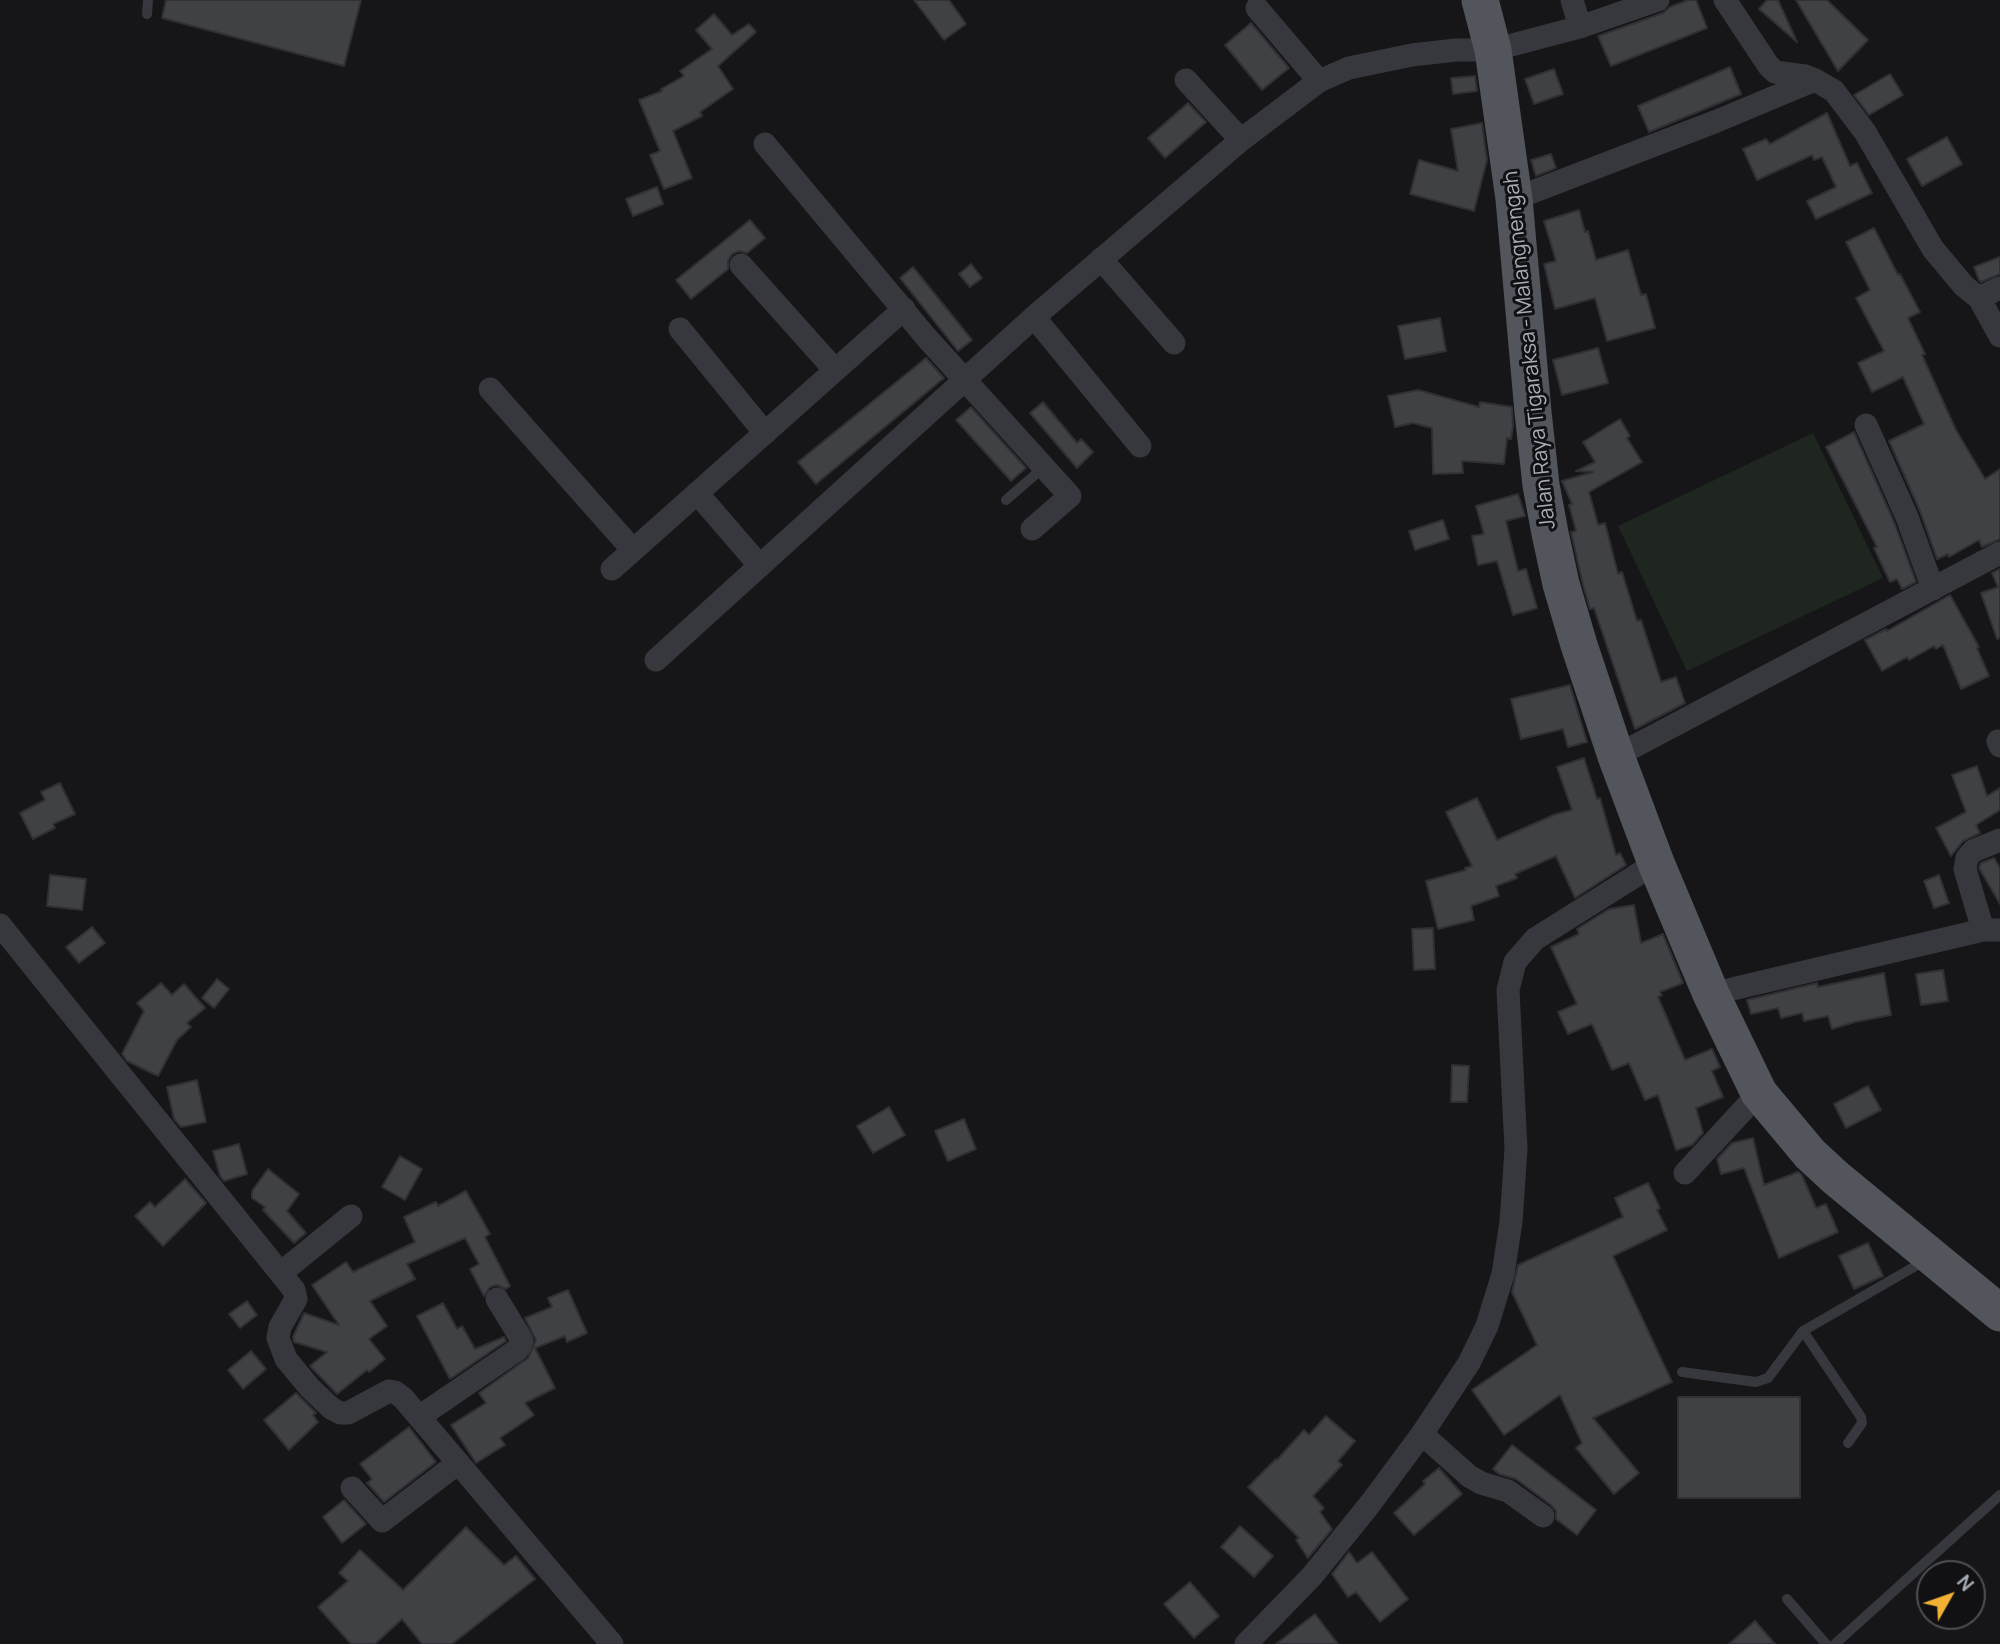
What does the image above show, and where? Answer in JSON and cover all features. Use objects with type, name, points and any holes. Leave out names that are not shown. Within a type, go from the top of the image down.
[{"type":"main road","name":"Jalan Raya Tigaraksa - Malangnengah","points":[[1480,0],[1493,50],[1514,199],[1541,485],[1561,584],[1616,756],[1656,863],[1711,994],[1759,1093],[1810,1154],[2000,1313]]},
{"type":"street","points":[[1572,0],[1580,27]]},
{"type":"street","points":[[656,660],[1034,317],[1241,140],[1319,81],[1349,68],[1412,55],[1456,50],[1493,50],[1580,27],[1658,0]]},
{"type":"street","points":[[1725,0],[1775,72],[1804,76],[1834,91],[1865,132],[1933,249],[1964,286],[1979,298],[2000,337]]},
{"type":"street","points":[[1257,8],[1319,81]]},
{"type":"street","points":[[1185,80],[1241,140]]},
{"type":"street","points":[[1514,199],[1815,80]]},
{"type":"street","points":[[765,144],[926,337],[1070,496],[1032,529]]},
{"type":"street","points":[[1101,259],[1174,343]]},
{"type":"street","points":[[741,265],[835,370]]},
{"type":"street","points":[[1979,298],[2000,288]]},
{"type":"street","points":[[612,569],[904,309]]},
{"type":"street","points":[[1034,317],[1140,446]]},
{"type":"street","points":[[680,329],[765,433]]},
{"type":"street","points":[[490,389],[633,550]]},
{"type":"street","points":[[1866,425],[1908,517],[1933,589]]},
{"type":"street","points":[[697,493],[760,566]]},
{"type":"street","points":[[1616,756],[2000,553]]},
{"type":"street","points":[[1711,994],[1992,930],[1965,869],[1967,858],[1973,851],[2000,839]]},
{"type":"street","points":[[1246,1644],[1345,1539],[1422,1434],[1469,1363],[1487,1326],[1503,1274],[1511,1222],[1516,1149],[1508,990],[1515,962],[1535,939],[1656,863]]},
{"type":"street","points":[[0,925],[282,1272],[294,1290],[296,1299],[280,1327],[280,1348],[310,1388],[340,1413],[348,1413],[389,1391],[395,1392],[612,1644]]},
{"type":"street","points":[[1685,1172],[1759,1093]]},
{"type":"street","points":[[282,1272],[351,1216]]},
{"type":"street","points":[[419,1417],[520,1346],[522,1341],[498,1299]]},
{"type":"street","points":[[1422,1434],[1469,1476],[1480,1483],[1508,1491],[1543,1516]]},
{"type":"street","points":[[352,1488],[382,1521],[458,1463]]},
{"type":"lane","points":[[147,14],[148,0]]},
{"type":"lane","points":[[1006,500],[1044,467]]},
{"type":"lane","points":[[1682,1372],[1756,1382],[1768,1378],[1803,1331],[1931,1257]]},
{"type":"lane","points":[[1803,1331],[1859,1412],[1862,1423],[1848,1443]]},
{"type":"lane","points":[[1835,1644],[2000,1495]]},
{"type":"lane","points":[[1787,1599],[1826,1644]]},
{"type":"shaded area","points":[[1813,433],[1883,578],[1687,671],[1618,526]]},
{"type":"building","points":[[166,0],[361,0],[344,66],[162,18]]},
{"type":"building","points":[[914,0],[949,0],[966,24],[944,40]]},
{"type":"building","points":[[1688,0],[1696,0],[1707,28],[1611,66],[1598,36],[1663,13]]},
{"type":"building","points":[[1767,0],[1778,0],[1797,42],[1759,9]]},
{"type":"building","points":[[1796,0],[1827,0],[1868,40],[1838,71]]},
{"type":"building","points":[[714,14],[732,35],[749,24],[756,32],[718,66],[733,89],[700,112],[702,116],[673,131],[692,178],[664,189],[650,155],[660,151],[639,100],[662,91],[661,89],[684,76],[680,71],[712,49],[696,30]]},
{"type":"building","points":[[1251,23],[1289,68],[1262,90],[1225,45]]},
{"type":"building","points":[[1730,67],[1741,94],[1649,132],[1638,106]]},
{"type":"building","points":[[1554,69],[1563,94],[1534,104],[1525,79]]},
{"type":"building","points":[[1890,74],[1903,95],[1869,115],[1854,95]]},
{"type":"building","points":[[1475,76],[1477,91],[1453,94],[1451,78]]},
{"type":"building","points":[[1188,103],[1206,122],[1165,158],[1148,138]]},
{"type":"building","points":[[1827,113],[1850,166],[1857,163],[1872,193],[1816,219],[1807,201],[1836,187],[1822,157],[1814,160],[1812,155],[1757,180],[1743,149],[1766,139],[1770,144]]},
{"type":"building","points":[[1482,123],[1487,160],[1474,211],[1410,194],[1419,160],[1458,171],[1451,129]]},
{"type":"building","points":[[1947,137],[1962,164],[1922,186],[1907,159]]},
{"type":"building","points":[[1551,154],[1556,168],[1536,176],[1531,160]]},
{"type":"building","points":[[657,187],[663,204],[633,216],[626,199]]},
{"type":"building","points":[[1579,210],[1596,260],[1628,250],[1641,295],[1646,294],[1655,328],[1607,341],[1595,298],[1555,309],[1544,264],[1556,261],[1544,221]]},
{"type":"building","points":[[750,220],[765,238],[747,253],[739,251],[732,254],[728,269],[691,299],[676,280]]},
{"type":"building","points":[[1874,228],[1920,312],[1908,318],[1956,430],[1985,479],[2000,469],[2000,539],[1982,547],[1979,540],[1949,557],[1948,554],[1937,559],[1920,511],[1889,441],[1924,424],[1903,377],[1872,392],[1858,363],[1884,351],[1856,298],[1870,290],[1846,242]]},
{"type":"building","points":[[2000,257],[2000,274],[1981,282],[1974,267]]},
{"type":"building","points":[[971,264],[982,278],[970,287],[959,274]]},
{"type":"building","points":[[913,267],[972,340],[958,351],[900,278]]},
{"type":"building","points":[[1440,318],[1446,351],[1405,359],[1398,326]]},
{"type":"building","points":[[1598,348],[1608,383],[1562,395],[1553,360]]},
{"type":"building","points":[[926,358],[944,378],[816,484],[798,462]]},
{"type":"building","points":[[1418,390],[1479,407],[1480,402],[1512,407],[1513,426],[1511,439],[1507,438],[1504,464],[1462,461],[1463,473],[1433,474],[1432,428],[1413,423],[1395,427],[1388,396]]},
{"type":"building","points":[[1043,402],[1077,443],[1081,439],[1093,452],[1077,468],[1030,413]]},
{"type":"building","points":[[971,407],[1026,468],[1011,481],[956,420]]},
{"type":"building","points":[[1620,419],[1630,436],[1627,438],[1642,462],[1589,492],[1598,525],[1605,523],[1618,574],[1622,572],[1637,621],[1641,620],[1661,682],[1676,677],[1685,703],[1635,729],[1594,608],[1590,609],[1571,532],[1576,531],[1569,505],[1572,504],[1562,481],[1593,472],[1576,471],[1595,462],[1583,442]]},
{"type":"building","points":[[1854,432],[1894,522],[1916,582],[1902,589],[1897,579],[1890,582],[1874,548],[1877,547],[1826,447]]},
{"type":"building","points":[[1518,494],[1525,516],[1506,521],[1518,571],[1526,569],[1537,608],[1513,615],[1497,561],[1478,565],[1472,536],[1484,534],[1476,506]]},
{"type":"building","points":[[1443,520],[1449,539],[1415,550],[1409,531]]},
{"type":"building","points":[[2000,569],[2000,638],[1997,639],[1981,593],[1998,587],[1992,573]]},
{"type":"building","points":[[1950,595],[1979,647],[1977,648],[1989,676],[1961,689],[1943,645],[1936,649],[1934,646],[1909,660],[1907,657],[1882,671],[1865,640],[1886,629],[1887,631]]},
{"type":"building","points":[[1570,685],[1587,742],[1568,747],[1563,729],[1521,739],[1511,699]]},
{"type":"building","points":[[1584,758],[1597,799],[1600,798],[1616,855],[1620,853],[1626,865],[1575,898],[1556,856],[1515,874],[1517,878],[1496,886],[1499,896],[1471,906],[1474,920],[1438,929],[1426,881],[1472,866],[1446,812],[1477,798],[1497,840],[1556,814],[1572,810],[1557,767]]},
{"type":"building","points":[[1977,766],[1987,796],[2000,788],[2000,810],[1976,825],[1980,833],[1963,841],[1951,856],[1936,828],[1966,812],[1952,775]]},
{"type":"building","points":[[60,783],[75,814],[53,824],[55,828],[33,839],[20,813],[45,800],[41,792]]},
{"type":"building","points":[[1994,858],[2000,868],[2000,904],[1979,868],[1981,863]]},
{"type":"building","points":[[50,875],[86,879],[82,910],[47,906]]},
{"type":"building","points":[[1939,875],[1949,903],[1934,908],[1924,881]]},
{"type":"building","points":[[1634,905],[1641,943],[1663,934],[1683,983],[1660,992],[1662,995],[1658,997],[1685,1060],[1712,1049],[1720,1067],[1712,1071],[1723,1097],[1696,1108],[1703,1133],[1692,1145],[1676,1150],[1658,1095],[1645,1100],[1629,1063],[1612,1070],[1592,1024],[1568,1034],[1558,1012],[1577,1004],[1551,947],[1579,934],[1577,929],[1609,909]]},
{"type":"building","points":[[92,927],[105,943],[79,963],[66,947]]},
{"type":"building","points":[[1433,928],[1435,969],[1414,970],[1412,929]]},
{"type":"building","points":[[1943,970],[1948,1001],[1921,1005],[1916,974]]},
{"type":"building","points":[[1884,973],[1891,1015],[1832,1029],[1828,1016],[1804,1021],[1802,1013],[1781,1018],[1778,1008],[1751,1014],[1747,1000],[1817,983],[1818,987]]},
{"type":"building","points":[[217,979],[229,989],[214,1008],[202,998]]},
{"type":"building","points":[[161,983],[172,995],[184,984],[205,1008],[187,1023],[191,1027],[177,1040],[158,1076],[127,1061],[122,1054],[144,1011],[137,1003]]},
{"type":"building","points":[[1452,1065],[1469,1066],[1467,1102],[1451,1102]]},
{"type":"building","points":[[197,1080],[206,1122],[181,1127],[174,1119],[167,1087]]},
{"type":"building","points":[[1868,1086],[1881,1110],[1846,1128],[1834,1104]]},
{"type":"building","points":[[889,1107],[905,1135],[873,1153],[857,1126]]},
{"type":"building","points":[[964,1119],[976,1149],[948,1161],[935,1131]]},
{"type":"building","points":[[1753,1138],[1764,1185],[1798,1172],[1802,1175],[1816,1208],[1826,1204],[1838,1232],[1779,1258],[1744,1168],[1721,1174],[1717,1159],[1732,1143]]},
{"type":"building","points":[[239,1144],[247,1174],[224,1181],[213,1151]]},
{"type":"building","points":[[400,1156],[422,1169],[405,1200],[382,1187]]},
{"type":"building","points":[[268,1169],[299,1194],[287,1211],[306,1233],[294,1243],[263,1210],[265,1207],[252,1198],[252,1191]]},
{"type":"building","points":[[185,1179],[206,1203],[163,1246],[135,1216],[150,1202],[155,1207]]},
{"type":"building","points":[[1648,1183],[1667,1230],[1613,1256],[1672,1382],[1593,1418],[1639,1473],[1614,1494],[1576,1448],[1582,1443],[1560,1395],[1504,1435],[1472,1390],[1537,1345],[1512,1292],[1518,1265],[1623,1217],[1615,1198]]},
{"type":"building","points":[[466,1191],[490,1234],[485,1237],[510,1286],[506,1289],[497,1285],[490,1287],[484,1296],[470,1269],[479,1264],[465,1238],[407,1264],[415,1279],[370,1301],[387,1326],[369,1339],[385,1359],[337,1394],[310,1366],[327,1352],[294,1342],[293,1337],[304,1313],[339,1325],[312,1285],[346,1262],[353,1272],[415,1242],[404,1217],[436,1202],[438,1206]]},
{"type":"building","points":[[1868,1243],[1883,1276],[1854,1289],[1839,1256]]},
{"type":"building","points":[[568,1290],[587,1333],[567,1342],[565,1336],[535,1348],[555,1388],[525,1403],[534,1415],[500,1438],[505,1445],[476,1463],[451,1425],[486,1403],[479,1393],[528,1358],[536,1340],[525,1318],[552,1307],[548,1298]]},
{"type":"building","points":[[247,1301],[257,1315],[240,1328],[229,1314]]},
{"type":"building","points":[[443,1303],[457,1329],[462,1326],[475,1349],[504,1337],[506,1341],[450,1379],[417,1316]]},
{"type":"building","points":[[251,1351],[266,1369],[243,1389],[228,1370]]},
{"type":"building","points":[[296,1393],[316,1413],[313,1415],[318,1422],[289,1450],[264,1420]]},
{"type":"building","points":[[1678,1397],[1800,1397],[1800,1498],[1678,1498]]},
{"type":"building","points":[[1326,1416],[1355,1441],[1338,1461],[1342,1465],[1313,1496],[1324,1508],[1320,1512],[1332,1529],[1308,1558],[1296,1540],[1299,1538],[1248,1487],[1304,1430],[1309,1435]]},
{"type":"building","points":[[409,1427],[436,1462],[384,1502],[367,1483],[372,1479],[360,1464]]},
{"type":"building","points":[[1512,1445],[1596,1510],[1577,1535],[1556,1519],[1556,1511],[1551,1505],[1516,1479],[1499,1474],[1493,1469]]},
{"type":"building","points":[[1439,1468],[1462,1494],[1414,1535],[1394,1513],[1425,1484],[1423,1481]]},
{"type":"building","points":[[344,1500],[366,1524],[342,1543],[323,1517]]},
{"type":"building","points":[[1240,1526],[1273,1556],[1254,1577],[1221,1547]]},
{"type":"building","points":[[466,1527],[504,1565],[516,1556],[535,1579],[452,1644],[422,1644],[402,1619],[375,1644],[351,1644],[318,1607],[348,1581],[339,1573],[360,1550],[403,1590]]},
{"type":"building","points":[[1349,1552],[1357,1563],[1372,1552],[1408,1599],[1380,1622],[1356,1592],[1348,1597],[1332,1574]]},
{"type":"building","points":[[1190,1582],[1219,1616],[1194,1638],[1164,1604]]},
{"type":"building","points":[[1315,1614],[1338,1644],[1276,1644]]},
{"type":"building","points":[[1755,1621],[1775,1644],[1729,1644]]}]
